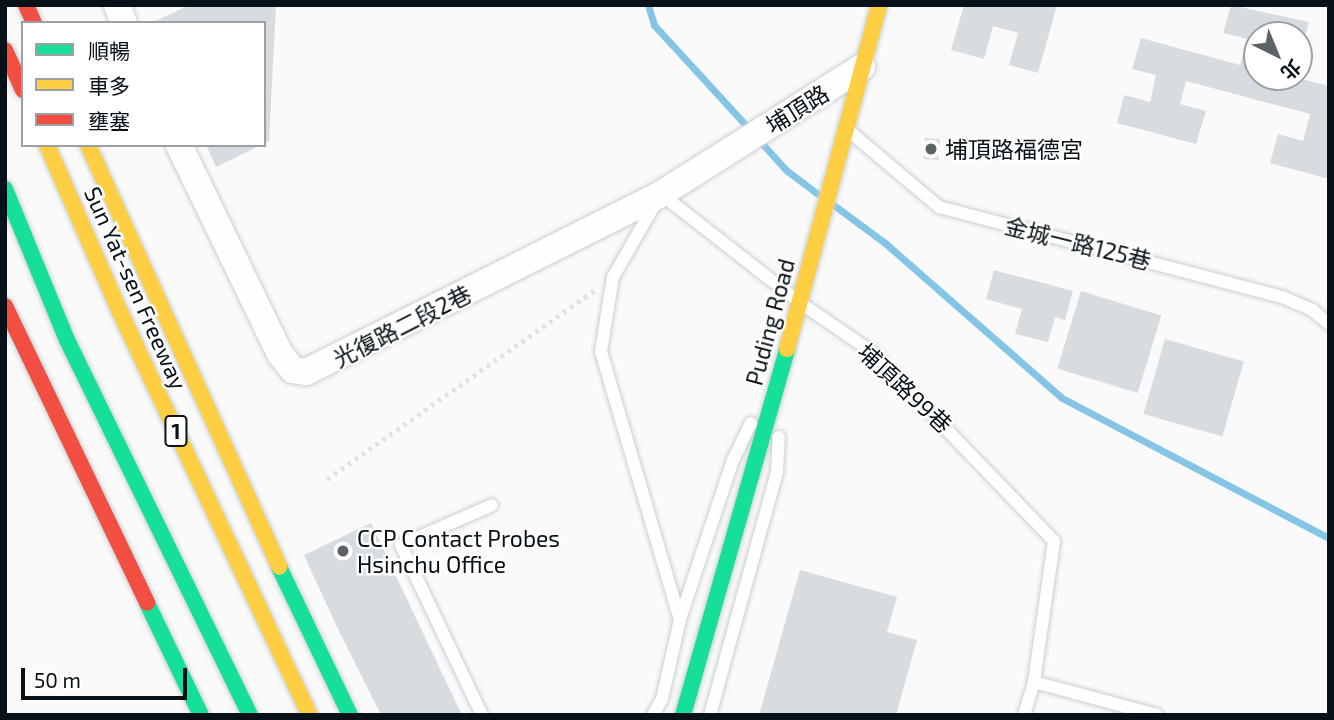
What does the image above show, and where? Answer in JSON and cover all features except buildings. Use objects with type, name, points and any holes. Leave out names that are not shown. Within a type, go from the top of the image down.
[{"type":"main road","points":[[26,5],[33,21]]},
{"type":"main road","name":"Puding Road","points":[[683,715],[739,528],[879,5]]},
{"type":"main road","points":[[5,50],[21,86]]},
{"type":"main road","name":"Sun Yat-sen Freeway","points":[[48,147],[119,310],[310,715]]},
{"type":"main road","points":[[89,147],[270,549],[350,715]]},
{"type":"main road","points":[[5,189],[67,340],[250,715]]},
{"type":"main road","points":[[5,306],[153,622],[201,715]]},
{"type":"main road","points":[[270,549],[362,715]]},
{"type":"main road","points":[[153,622],[186,715]]},
{"type":"street","name":"埔頂路","points":[[731,150],[862,67]]},
{"type":"street","name":"光復路二段2巷","points":[[180,147],[280,354],[293,370],[306,372],[661,194],[731,150]]},
{"type":"lane","name":"金城一路125巷","points":[[846,129],[939,207],[1282,297],[1312,310],[1329,324]]},
{"type":"lane","points":[[661,194],[613,277],[601,351],[680,620]]},
{"type":"lane","name":"埔頂路99巷","points":[[661,194],[799,302],[872,352],[1054,541],[1034,682]]},
{"type":"lane","points":[[653,715],[662,699],[680,620],[733,460],[784,357]]},
{"type":"lane","points":[[710,715],[777,471],[784,357]]},
{"type":"lane","points":[[482,715],[401,545],[492,505]]},
{"type":"lane","points":[[1024,715],[1034,682],[1157,715]]},
{"type":"path","points":[[327,479],[613,277]]},
{"type":"waterway","points":[[648,5],[654,25],[751,131]]},
{"type":"waterway","points":[[759,140],[786,170],[817,193]]},
{"type":"waterway","points":[[835,206],[885,243],[1062,398],[1329,538]]},
{"type":"traffic: fast","points":[[5,189],[67,340],[250,715]]},
{"type":"traffic: fast","points":[[683,715],[787,349]]},
{"type":"traffic: fast","points":[[279,567],[350,715]]},
{"type":"traffic: fast","points":[[147,603],[201,715]]},
{"type":"traffic: slow","points":[[787,349],[879,5]]},
{"type":"traffic: slow","points":[[48,147],[119,310],[310,715]]},
{"type":"traffic: slow","points":[[89,147],[279,567]]},
{"type":"traffic: jam","points":[[26,5],[33,21]]},
{"type":"traffic: jam","points":[[5,50],[21,86]]},
{"type":"traffic: jam","points":[[5,306],[147,603]]},
{"type":"place","name":"埔頂路福德宮","points":[[931,149]]},
{"type":"place","name":"CCP Contact Probes Hsinchu Office","points":[[343,551]]}]
